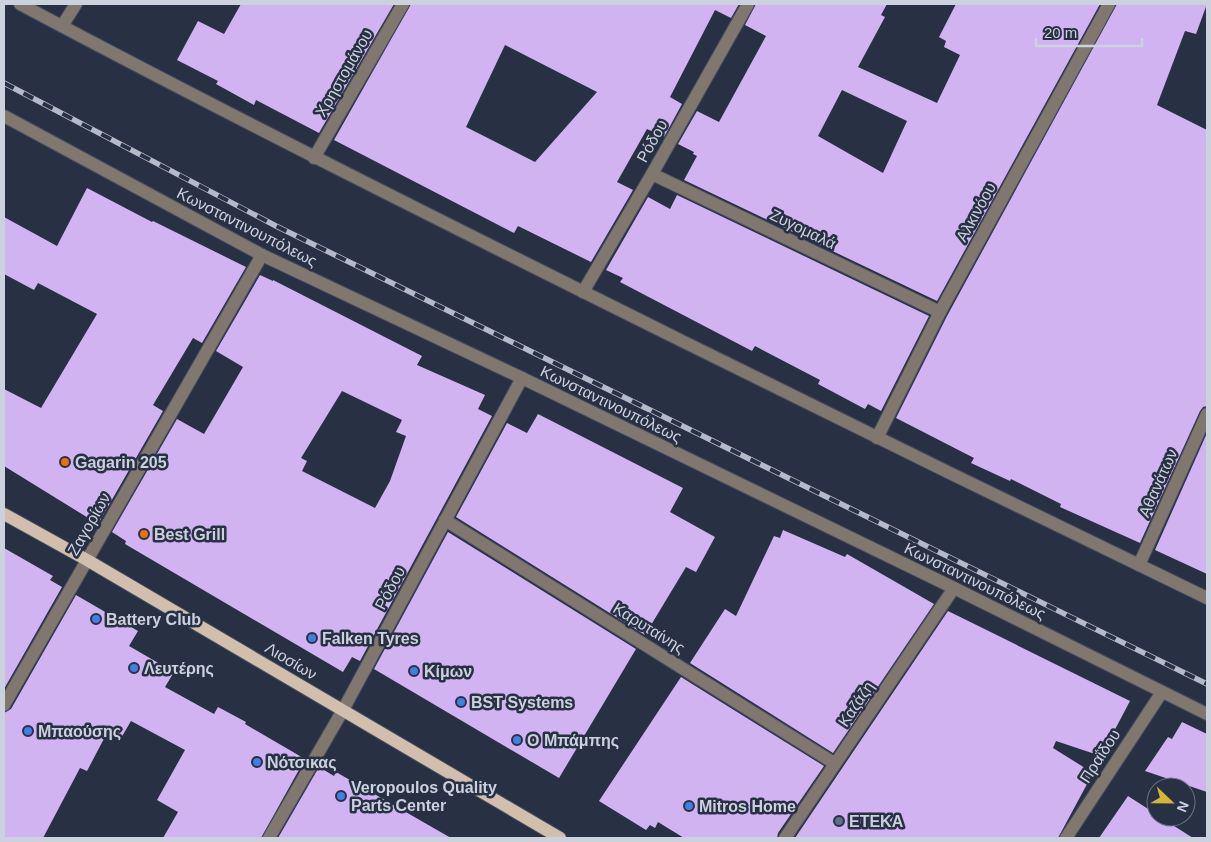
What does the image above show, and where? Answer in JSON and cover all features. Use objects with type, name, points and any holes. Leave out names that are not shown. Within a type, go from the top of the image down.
[{"type":"main road","name":"Λιοσίων","points":[[4,514],[87,560],[560,838]]},
{"type":"street","points":[[20,4],[314,158],[877,438],[1207,598]]},
{"type":"street","points":[[62,26],[76,4]]},
{"type":"street","name":"Χρηστομάνου","points":[[314,158],[403,4]]},
{"type":"street","name":"Ρόδου","points":[[583,292],[748,4]]},
{"type":"street","name":"Αλκινόου","points":[[877,438],[940,312],[1109,4]]},
{"type":"street","name":"Κωνσταντινουπόλεως","points":[[4,116],[262,255],[522,378],[954,588],[1207,714]]},
{"type":"street","name":"Ζυγομαλά","points":[[652,174],[940,312]]},
{"type":"street","name":"Ζαγορίων","points":[[4,705],[262,255]]},
{"type":"street","name":"Ρόδου","points":[[269,838],[343,710],[522,378]]},
{"type":"street","name":"Αθανάτων","points":[[1139,565],[1207,414]]},
{"type":"street","name":"Καρυταίνης","points":[[445,520],[834,763]]},
{"type":"street","name":"Καζάζη","points":[[785,838],[954,588]]},
{"type":"street","name":"Πραΐδου","points":[[1066,838],[1162,692]]},
{"type":"building","points":[[241,4],[394,4],[319,133],[256,100],[254,105],[216,84],[218,81],[177,60],[198,21],[224,34]]},
{"type":"building","points":[[411,4],[739,4],[731,18],[715,10],[670,97],[682,104],[664,137],[647,129],[617,182],[633,190],[591,262],[518,226],[514,233],[334,140]],"holes":[[[505,45],[597,92],[535,162],[466,127]]]},
{"type":"building","points":[[756,4],[887,4],[881,15],[885,17],[858,67],[937,103],[960,55],[944,47],[946,41],[939,37],[956,4],[1100,4],[937,301],[684,180],[697,156],[693,154],[694,152],[678,144],[697,111],[719,122],[766,36],[745,25]],"holes":[[[842,90],[907,121],[883,173],[818,136]]]},
{"type":"building","points":[[1117,4],[1207,4],[1196,34],[1185,31],[1157,105],[1207,130],[1207,406],[1203,407],[1200,411],[1140,543],[1060,507],[1061,504],[1011,479],[1010,481],[971,463],[974,458],[896,418],[947,316]]},
{"type":"building","points":[[87,188],[152,222],[246,267],[202,343],[193,338],[153,405],[163,411],[98,524],[4,466],[4,389],[41,408],[97,314],[38,283],[34,290],[4,274],[4,217],[57,246]]},
{"type":"building","points":[[677,195],[929,316],[881,411],[868,404],[865,409],[818,384],[820,380],[755,346],[752,351],[620,282],[623,278],[606,270],[648,197],[670,209]]},
{"type":"building","points":[[260,275],[422,356],[417,365],[485,395],[478,409],[492,416],[360,661],[352,657],[343,672],[125,544],[126,541],[112,532],[177,419],[204,434],[243,367],[216,351]],"holes":[[[342,391],[402,420],[396,432],[406,436],[390,481],[375,508],[302,471],[307,461],[301,458]]]},
{"type":"building","points":[[538,414],[683,488],[670,512],[715,537],[696,572],[686,567],[645,635],[456,517],[507,423],[527,433]]},
{"type":"building","points":[[1207,433],[1207,574],[1155,550]]},
{"type":"building","points":[[783,530],[845,557],[847,554],[934,604],[833,753],[690,663],[725,609],[736,616],[774,536],[780,538]]},
{"type":"building","points":[[448,532],[636,649],[559,778],[374,669]]},
{"type":"building","points":[[4,548],[53,576],[50,580],[62,587],[4,689]]},
{"type":"building","points":[[76,595],[138,631],[129,646],[174,672],[165,687],[214,714],[218,707],[305,759],[261,838],[163,838],[178,812],[157,800],[185,750],[131,721],[121,738],[108,731],[87,771],[80,768],[43,838],[4,838],[4,713],[11,709]]},
{"type":"building","points":[[948,611],[1130,701],[1101,756],[1056,741],[1053,748],[1093,773],[1058,838],[795,838]]},
{"type":"building","points":[[681,677],[824,766],[778,833],[777,838],[684,838],[658,822],[655,828],[650,825],[646,830],[599,801]]},
{"type":"building","points":[[1182,722],[1207,734],[1207,792],[1196,788],[1196,777],[1163,777],[1145,771],[1168,737],[1172,739]]},
{"type":"building","points":[[319,767],[334,776],[336,772],[451,838],[278,838]]},
{"type":"building","points":[[1128,796],[1146,808],[1146,827],[1176,827],[1193,838],[1099,838]]},
{"type":"railway","points":[[4,83],[276,226],[1207,684]]},
{"type":"place","name":"Gagarin 205","points":[[65,462]]},
{"type":"place","name":"Best Grill","points":[[144,534]]},
{"type":"place","name":"Battery Club","points":[[96,619]]},
{"type":"place","name":"Falken Tyres","points":[[312,638]]},
{"type":"place","name":"Λευτέρης","points":[[134,668]]},
{"type":"place","name":"Κίμων","points":[[414,671]]},
{"type":"place","name":"BST Systems","points":[[461,702]]},
{"type":"place","name":"Μπαούσης","points":[[28,731]]},
{"type":"place","name":"Ο Μπάμπης","points":[[517,740]]},
{"type":"place","name":"Νότσικας","points":[[257,762]]},
{"type":"place","name":"Veropoulos Quality Parts Center","points":[[341,796]]},
{"type":"place","name":"Mitros Home","points":[[689,806]]},
{"type":"place","name":"ETEKA","points":[[839,821]]}]
